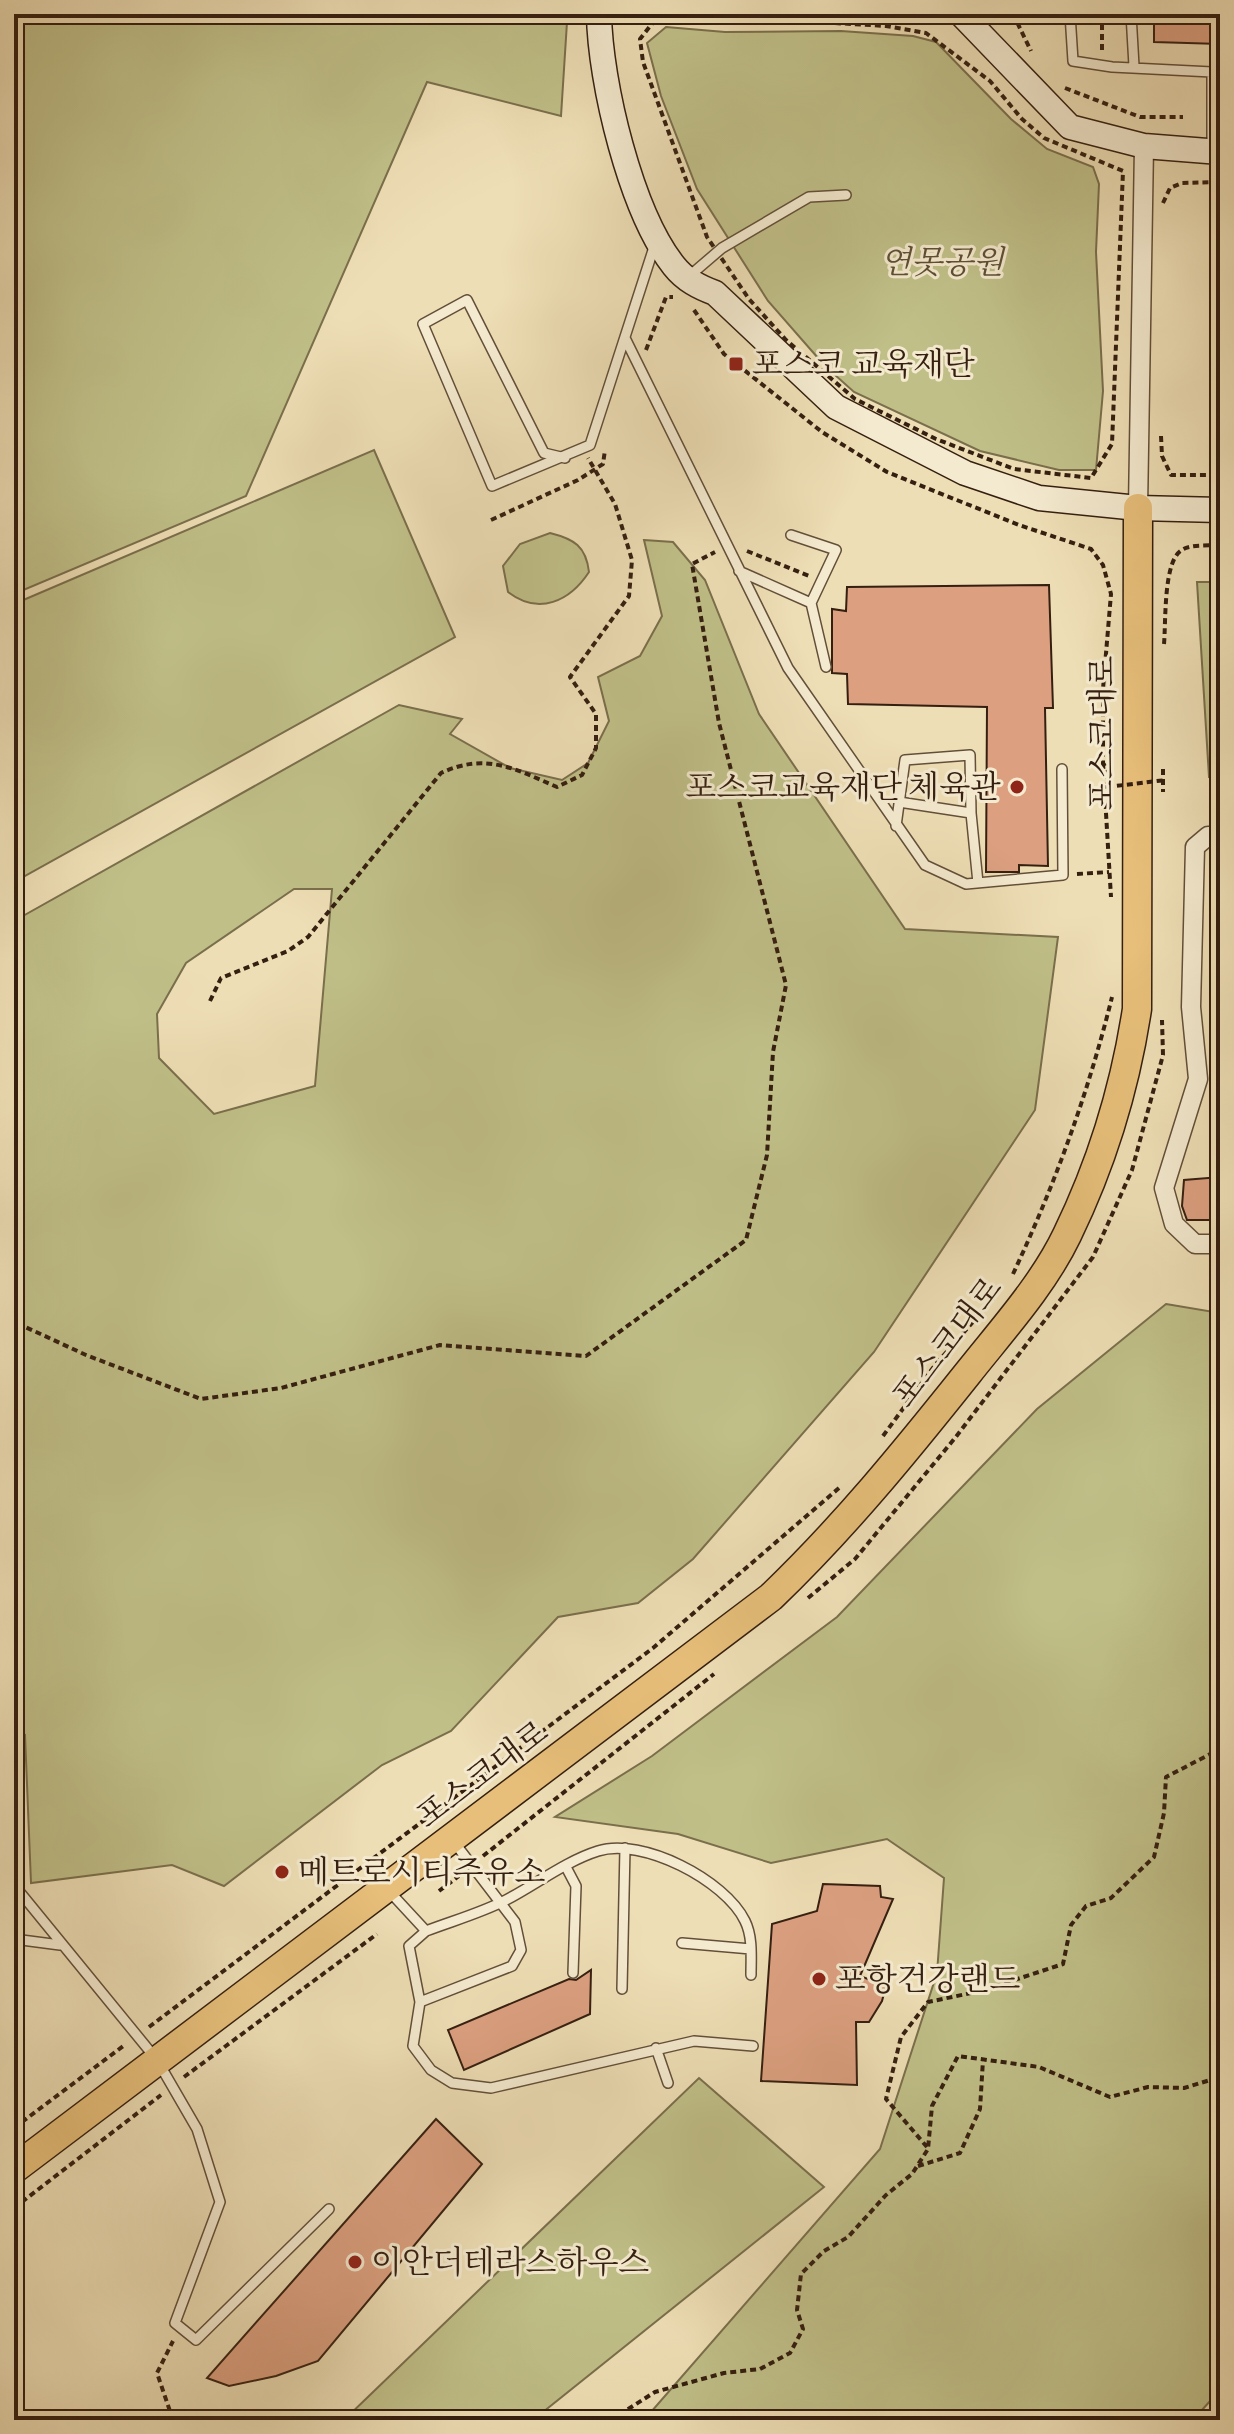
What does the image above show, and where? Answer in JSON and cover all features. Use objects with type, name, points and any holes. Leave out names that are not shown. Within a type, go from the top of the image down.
[{"type":"main road","points":[[599,14],[604,65],[622,147],[640,202],[674,266],[687,278],[715,293],[836,407],[965,473],[1039,498],[1138,508],[1220,510]]},
{"type":"main road","points":[[961,14],[1070,127],[1144,146],[1216,152]]},
{"type":"main road","name":"포스코대로","points":[[14,2169],[740,1621],[805,1564],[868,1499],[1000,1334],[1066,1237],[1096,1171],[1116,1110],[1137,1009],[1138,508]]},
{"type":"street","name":"포스코대로","points":[[1138,508],[1144,146]]},
{"type":"street","points":[[1220,836],[1208,836],[1195,847],[1193,1033],[1198,1079],[1164,1188],[1174,1224],[1195,1244],[1220,1244]]},
{"type":"lane","points":[[1070,14],[1073,61],[1102,66],[1212,72],[1216,152]]},
{"type":"lane","points":[[1131,14],[1134,66]]},
{"type":"lane","points":[[687,278],[717,252],[809,197],[846,195]]},
{"type":"lane","points":[[565,458],[544,453],[467,300],[423,324],[492,486],[565,458],[582,450],[594,436],[657,237]]},
{"type":"lane","points":[[625,338],[788,668],[925,865],[966,884],[1063,875],[1062,769]]},
{"type":"lane","points":[[791,535],[836,550],[811,603],[826,667]]},
{"type":"lane","points":[[739,571],[811,603]]},
{"type":"lane","points":[[896,826],[905,760],[970,755],[971,813],[978,883]]},
{"type":"lane","points":[[899,802],[971,813]]},
{"type":"lane","points":[[420,2002],[512,1966],[521,1950],[515,1922],[452,1839]]},
{"type":"lane","points":[[622,1989],[625,1848]]},
{"type":"lane","points":[[751,1975],[747,1924],[736,1905],[703,1877],[657,1856],[625,1848],[598,1851],[501,1903],[426,1931],[409,1946],[420,2002],[413,2046],[431,2070],[452,2083],[491,2088],[694,2041],[753,2046]]},
{"type":"lane","points":[[566,1867],[576,1886],[573,1973]]},
{"type":"lane","points":[[14,1885],[157,2060],[197,2129],[220,2202],[175,2323],[196,2340],[329,2209]]},
{"type":"lane","points":[[387,1888],[426,1931]]},
{"type":"lane","points":[[14,1939],[60,1945]]},
{"type":"lane","points":[[682,1943],[751,1949]]},
{"type":"lane","points":[[656,2048],[668,2083]]},
{"type":"path","points":[[1013,14],[1031,52]]},
{"type":"path","points":[[1102,14],[1102,66]]},
{"type":"path","points":[[655,20],[800,21],[886,26],[926,33],[990,81],[1022,119],[1044,138],[1123,171],[1112,444],[1091,478],[1014,469],[936,439],[855,399],[786,340],[749,299],[717,252],[702,224],[643,62],[640,39],[655,20]]},
{"type":"path","points":[[1059,86],[1087,100],[1140,117],[1183,117]]},
{"type":"path","points":[[1182,183],[1220,182]]},
{"type":"path","points":[[1160,428],[1162,456],[1171,475],[1220,475]]},
{"type":"path","points":[[210,1001],[221,978],[288,951],[308,937],[441,773],[464,762],[504,764],[557,787],[582,775],[596,748],[596,714],[570,677],[629,596],[632,560],[615,504],[582,450]]},
{"type":"path","points":[[737,545],[773,564],[821,580]]},
{"type":"path","points":[[1163,658],[1169,576],[1175,554],[1185,547],[1220,545]]},
{"type":"path","points":[[14,1313],[21,1325],[86,1355],[201,1399],[281,1388],[440,1345],[586,1356],[746,1240],[767,1155],[773,1052],[786,985],[719,723],[692,564],[714,551],[739,571]]},
{"type":"path","points":[[1063,875],[1109,872],[1107,787],[1103,763],[1103,689],[1111,594],[1103,565]]},
{"type":"path","points":[[1158,760],[1159,799]]},
{"type":"path","points":[[1103,763],[1110,770],[1114,800],[1106,810]]},
{"type":"path","points":[[1107,787],[1166,780]]},
{"type":"path","points":[[1010,1280],[1051,1193],[1093,1076],[1115,983]]},
{"type":"path","points":[[881,1438],[935,1365],[1000,1291]]},
{"type":"path","points":[[14,2128],[653,1648],[843,1484]]},
{"type":"path","points":[[928,2149],[886,2099],[901,2037],[928,2002],[981,1991],[1063,1964],[1071,1925],[1086,1906],[1111,1898],[1154,1857],[1164,1813],[1166,1777],[1220,1749]]},
{"type":"path","points":[[439,1891],[459,1876]]},
{"type":"path","points":[[14,2208],[377,1934]]},
{"type":"path","points":[[611,2420],[655,2392],[724,2373],[760,2369],[790,2353],[803,2329],[797,2310],[801,2274],[824,2251],[848,2237],[917,2167],[928,2149],[932,2106],[958,2056],[1039,2067],[1110,2097],[1148,2087],[1184,2088],[1220,2077]]},
{"type":"path","points":[[917,2167],[960,2153],[980,2109],[983,2060]]},
{"type":"path","points":[[173,2420],[157,2373],[180,2327]]},
{"type":"green space","points":[[14,14],[550,14],[567,22],[561,116],[427,82],[246,496],[14,594]]},
{"type":"green space","name":"연못공원","points":[[666,27],[725,32],[841,31],[913,36],[936,42],[1011,119],[1047,149],[1093,167],[1099,184],[1096,252],[1103,391],[1096,470],[1059,470],[980,451],[854,392],[825,366],[768,301],[697,189],[661,96],[647,43]]},
{"type":"green space","points":[[374,450],[455,637],[14,882],[14,604]]},
{"type":"green space","points":[[550,533],[566,538],[582,550],[589,572],[573,591],[563,597],[553,602],[531,603],[508,592],[503,566],[520,544]]},
{"type":"green space","points":[[644,540],[673,542],[705,580],[759,714],[905,929],[1058,937],[1035,1110],[874,1352],[693,1559],[638,1603],[558,1617],[451,1731],[382,1765],[224,1886],[172,1865],[31,1883],[25,1735],[14,1738],[14,921],[399,705],[462,719],[450,734],[510,768],[562,780],[588,763],[609,721],[598,677],[640,656],[662,616]],"holes":[[[294,889],[332,889],[315,1086],[214,1114],[159,1058],[157,1014],[186,963]]]},
{"type":"green space","points":[[1197,582],[1220,582],[1220,777],[1209,777]]},
{"type":"green space","points":[[1166,1304],[1220,1313],[1220,2390],[1193,2420],[644,2420],[880,2149],[937,1973],[944,1878],[887,1839],[771,1863],[678,1834],[555,1817],[652,1756],[837,1617],[1037,1409]]},
{"type":"green space","points":[[699,2078],[824,2187],[533,2420],[344,2420]]},
{"type":"building","points":[[1154,14],[1220,14],[1220,44],[1154,42]]},
{"type":"building","name":"포스코교육재단 체육관","points":[[1049,585],[1053,708],[1045,708],[1048,866],[1019,865],[1019,872],[986,872],[987,707],[848,704],[847,674],[832,673],[832,609],[846,611],[847,587]]},
{"type":"building","points":[[1220,1177],[1220,1220],[1187,1220],[1182,1206],[1184,1180]]},
{"type":"building","name":"포항건강랜드","points":[[823,1884],[880,1886],[881,1897],[893,1899],[860,1976],[886,1986],[882,2001],[869,2022],[856,2022],[857,2085],[761,2081],[772,1924],[817,1911]]},
{"type":"building","points":[[591,1970],[590,2014],[464,2070],[448,2030],[569,1979],[576,1980]]},
{"type":"building","name":"이안더테라스하우스","points":[[436,2119],[482,2164],[318,2361],[276,2376],[229,2386],[207,2378]]},
{"type":"place","name":"포스코 교육재단","points":[[736,364]]},
{"type":"place","name":"포스코교육재단 체육관","points":[[1017,787]]},
{"type":"place","name":"메트로시티주유소","points":[[282,1872]]},
{"type":"place","name":"포항건강랜드","points":[[819,1979]]},
{"type":"place","name":"이안더테라스하우스","points":[[355,2262]]}]
